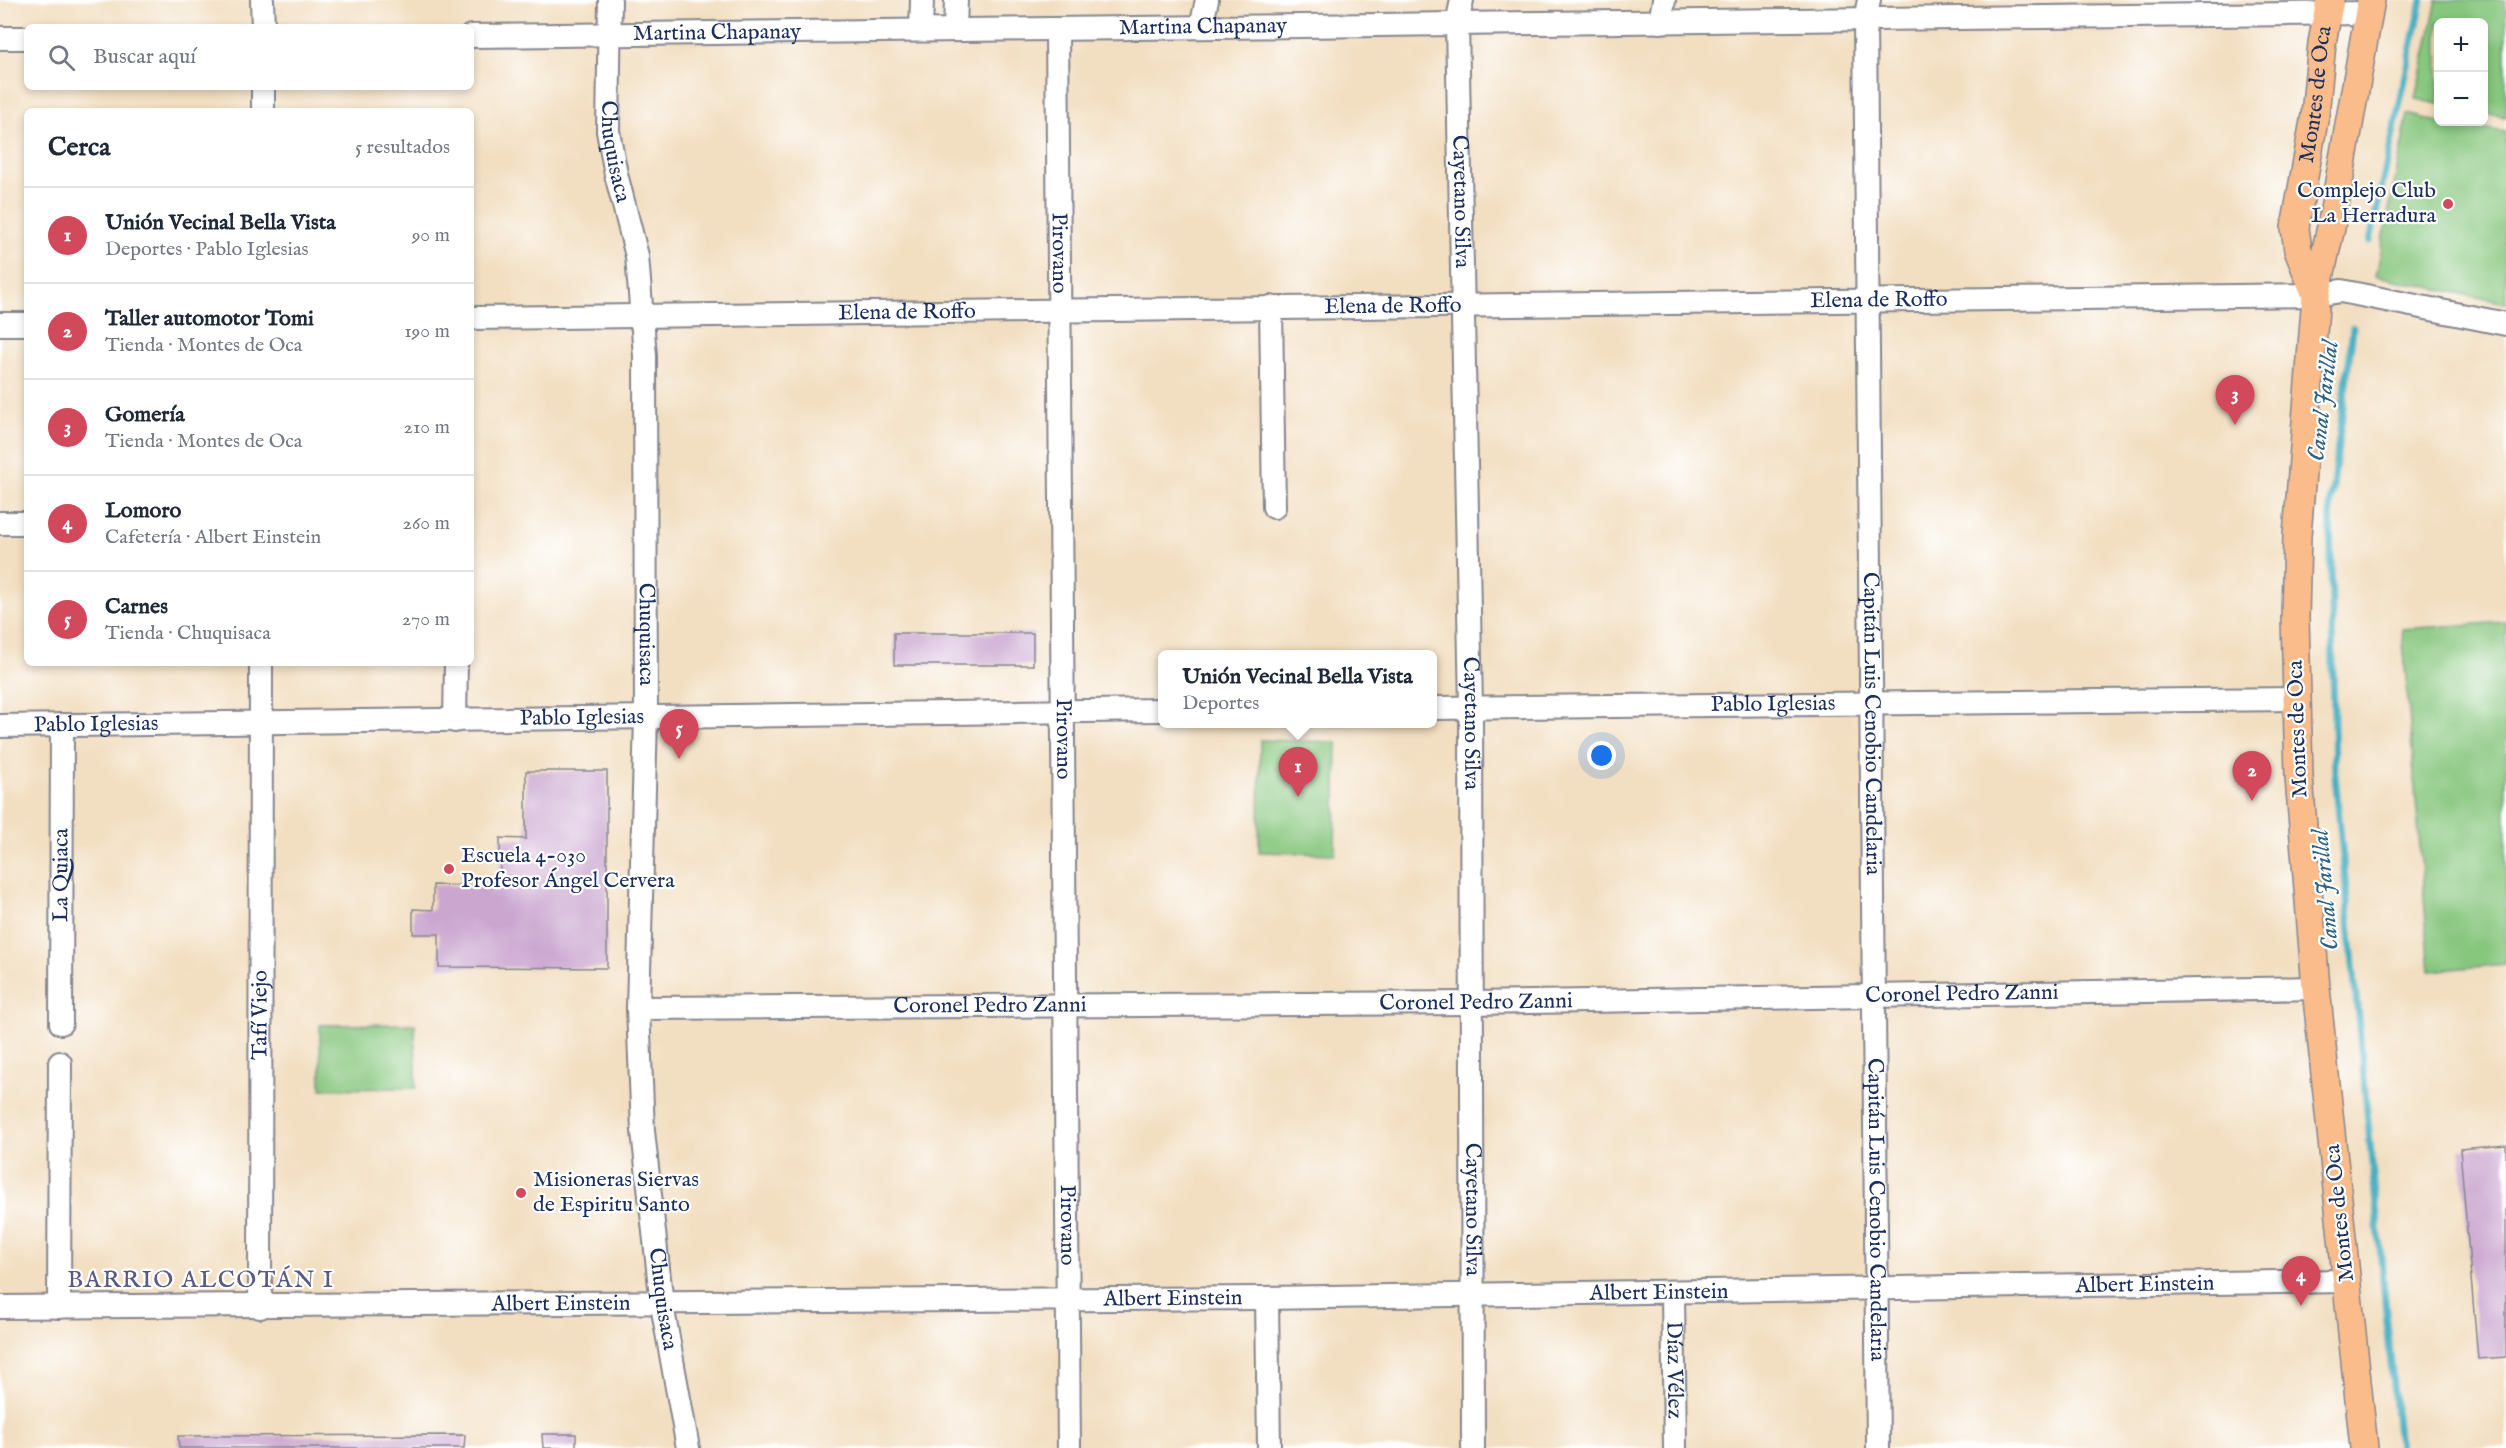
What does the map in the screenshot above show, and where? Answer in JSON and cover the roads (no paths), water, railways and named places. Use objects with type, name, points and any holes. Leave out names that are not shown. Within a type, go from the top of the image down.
[{"type":"main road","name":"Montes de Oca","points":[[2316,295],[2298,250],[2295,228],[2315,115],[2328,7]]},
{"type":"main road","name":"Montes de Oca","points":[[2364,1448],[2316,988],[2295,699],[2297,536],[2316,295],[2331,227],[2369,7]]},
{"type":"street","points":[[262,0],[263,24]]},
{"type":"street","name":"Chuquisaca","points":[[610,0],[610,148],[631,225],[644,314],[646,717],[638,1008],[643,1131],[662,1305],[688,1448]]},
{"type":"street","points":[[921,30],[922,0]]},
{"type":"street","points":[[955,29],[957,0]]},
{"type":"street","points":[[1201,27],[1207,0]]},
{"type":"street","name":"Cayetano Silva","points":[[1462,0],[1457,24],[1471,707],[1473,1448]]},
{"type":"street","name":"Martina Chapanay","points":[[474,36],[1457,24],[1662,11],[2369,7]]},
{"type":"street","name":"Capitán Luis Cenobio Candelaria","points":[[1867,10],[1870,703],[1878,1448]]},
{"type":"street","name":"Pirovano","points":[[1057,29],[1069,1448]]},
{"type":"street","points":[[0,38],[24,38]]},
{"type":"street","points":[[263,90],[263,108]]},
{"type":"street","name":"Elena de Roffo","points":[[474,318],[644,314],[2316,295],[2341,291],[2506,324]]},
{"type":"street","points":[[1271,307],[1274,507]]},
{"type":"street","points":[[0,324],[24,324]]},
{"type":"street","points":[[0,523],[24,522]]},
{"type":"street","name":"Tafí Viejo","points":[[260,1307],[261,666]]},
{"type":"street","points":[[455,721],[456,666]]},
{"type":"street","name":"Pablo Iglesias","points":[[1437,708],[2295,699]]},
{"type":"street","name":"Pablo Iglesias","points":[[0,726],[1158,710]]},
{"type":"street","name":"La Quiaca","points":[[61,1023],[62,725]]},
{"type":"street","name":"Coronel Pedro Zanni","points":[[638,1008],[1472,1003],[2316,988]]},
{"type":"street","points":[[59,1307],[60,1064]]},
{"type":"street","name":"Albert Einstein","points":[[0,1308],[1267,1299],[1876,1291],[2347,1281]]},
{"type":"street","name":"Díaz Vélez","points":[[1673,1294],[1675,1448]]},
{"type":"street","points":[[1267,1299],[1269,1448]]},
{"type":"waterway","name":"Canal Jarillal","points":[[2370,241],[2422,0]]},
{"type":"waterway","name":"Canal Jarillal","points":[[2353,328],[2330,509],[2335,775],[2399,1448]]},
{"type":"place","name":"Complejo Club La Herradura","points":[[2448,204]]},
{"type":"place","name":"Gomería","points":[[2235,425]]},
{"type":"place","name":"Carnes","points":[[679,759]]},
{"type":"place","name":"Unión Vecinal Bella Vista","points":[[1298,797]]},
{"type":"place","name":"Taller automotor Tomi","points":[[2252,801]]},
{"type":"place","name":"Escuela 4-030 Profesor Ángel Cervera","points":[[449,869]]},
{"type":"place","name":"Misioneras Siervas de Espiritu Santo","points":[[521,1193]]},
{"type":"place","name":"Lomoro","points":[[2301,1306]]},
{"type":"district","name":"BARRIO ALCOTÁN I","points":[[201,1280]]}]
